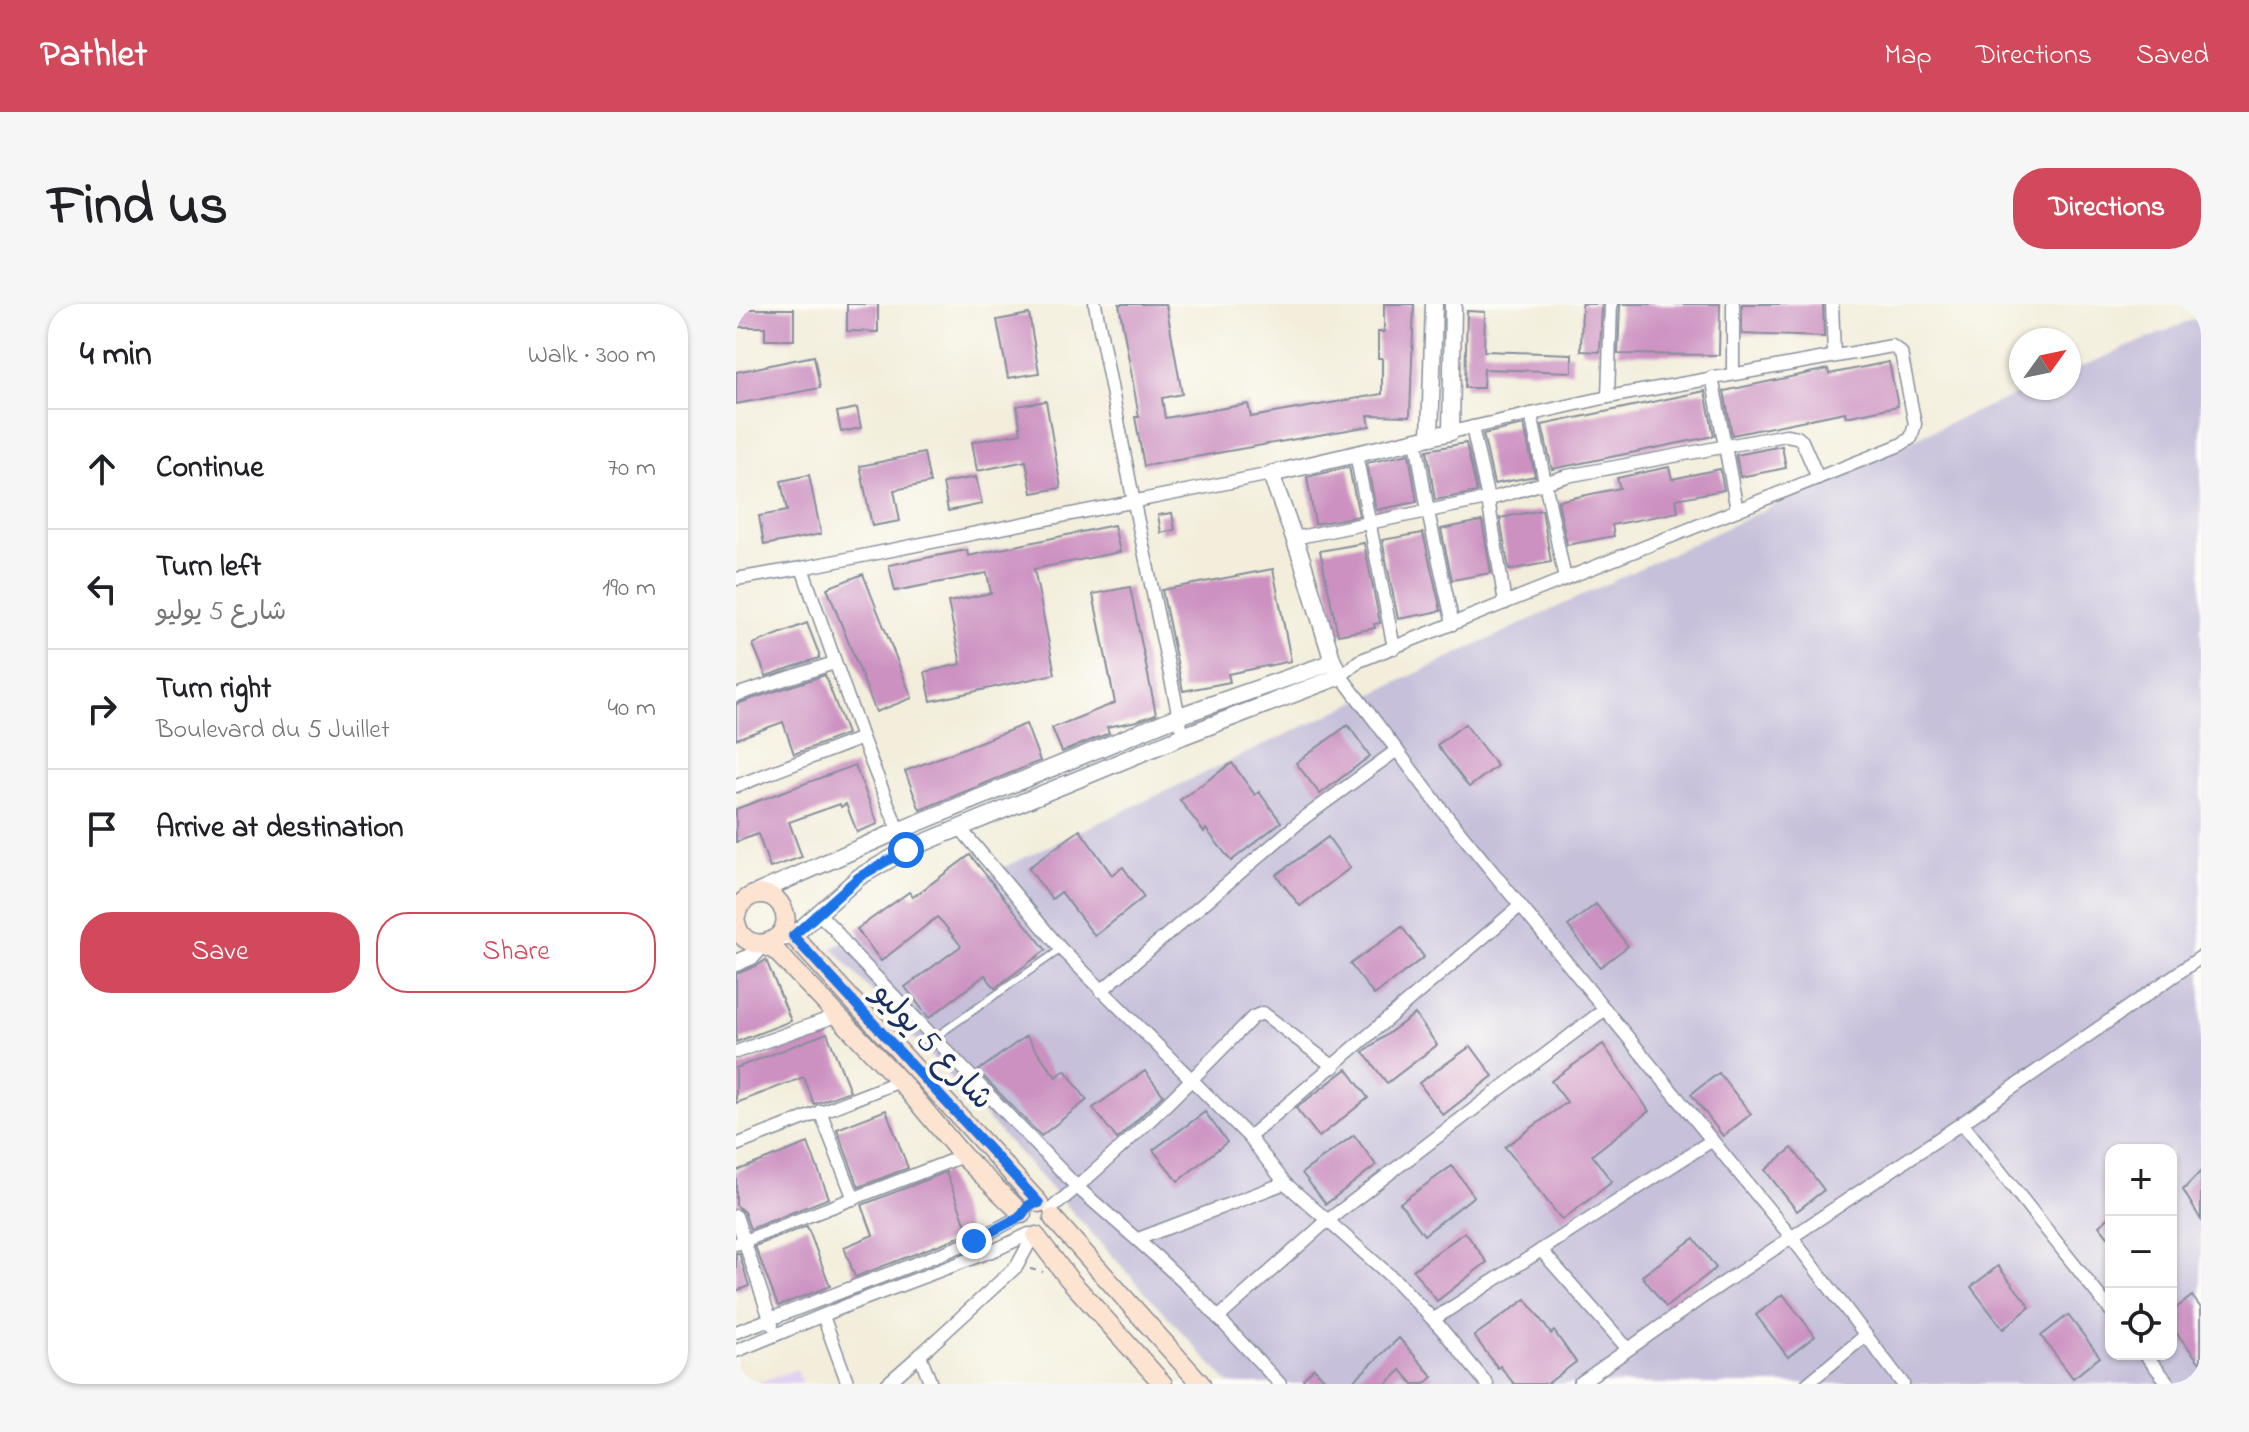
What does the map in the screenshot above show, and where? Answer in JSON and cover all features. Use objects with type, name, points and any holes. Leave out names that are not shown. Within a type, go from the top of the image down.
[{"type":"main road","points":[[757,894],[773,897],[784,910],[779,936],[747,940],[741,935],[739,904],[757,894]]},
{"type":"main road","name":"شارع 5 يوليو","points":[[779,936],[776,951],[900,1081],[963,1156],[1021,1215]]},
{"type":"main road","name":"شارع 5 يوليو","points":[[779,936],[1047,1210],[1201,1384]]},
{"type":"main road","points":[[1033,1235],[1049,1231],[1053,1222],[1047,1210],[1029,1205],[1021,1215],[1022,1226],[1033,1235],[1155,1382]]},
{"type":"street","points":[[1095,304],[1183,736]]},
{"type":"street","points":[[1434,304],[1423,438],[1428,512],[1453,624]]},
{"type":"street","points":[[1451,432],[1453,304]]},
{"type":"street","points":[[1608,397],[1611,304]]},
{"type":"street","points":[[1733,304],[1733,373]]},
{"type":"street","points":[[1832,304],[1834,355]]},
{"type":"street","points":[[736,579],[1134,503],[1608,397],[1886,346],[1892,346],[1901,353],[1915,427],[1911,438],[1900,445],[1394,648],[1337,669],[1179,716],[898,831],[739,904]]},
{"type":"street","points":[[1712,377],[1737,510]]},
{"type":"street","points":[[1531,414],[1565,579]]},
{"type":"street","points":[[1472,427],[1488,499],[1505,603]]},
{"type":"street","points":[[1294,538],[1488,499],[1567,476],[1791,435],[1802,441],[1818,478]]},
{"type":"street","points":[[1356,454],[1394,648]]},
{"type":"street","points":[[1271,474],[1337,669],[1442,810],[1792,1238],[1903,1384]]},
{"type":"street","points":[[802,568],[834,663],[906,850]]},
{"type":"street","points":[[736,695],[834,663]]},
{"type":"street","points":[[736,963],[819,914],[859,877],[906,850],[1337,669]]},
{"type":"street","points":[[736,786],[862,738]]},
{"type":"street","points":[[1101,991],[1304,818],[1397,750]]},
{"type":"street","points":[[960,828],[1061,949],[1249,1137],[1285,1183],[1396,1281],[1434,1319],[1487,1384]]},
{"type":"street","points":[[1249,1137],[1520,906]]},
{"type":"street","points":[[819,914],[1077,1187],[1138,1239],[1280,1384]]},
{"type":"street","points":[[1579,1384],[2201,957]]},
{"type":"street","points":[[1218,1318],[1327,1221],[1605,1009]]},
{"type":"street","points":[[1047,1210],[1077,1187],[1191,1081],[1253,1017],[1263,1013],[1334,1067]]},
{"type":"street","points":[[736,1052],[836,1016]]},
{"type":"street","points":[[736,1145],[900,1081]]},
{"type":"street","points":[[820,1111],[854,1199]]},
{"type":"street","points":[[1962,1123],[2105,1303]]},
{"type":"street","points":[[1434,1319],[1711,1141]]},
{"type":"street","points":[[740,1242],[963,1156]]},
{"type":"street","points":[[1138,1239],[1285,1183]]},
{"type":"street","points":[[736,1332],[974,1241],[1021,1215]]},
{"type":"street","points":[[736,1216],[740,1242],[777,1335]]},
{"type":"street","points":[[736,1351],[1033,1235]]},
{"type":"street","points":[[887,1384],[1017,1266],[1033,1235]]},
{"type":"street","points":[[1541,1250],[1628,1349]]},
{"type":"street","points":[[823,1316],[848,1384]]},
{"type":"street","points":[[1807,1384],[1866,1335]]},
{"type":"street","points":[[920,1355],[931,1384]]},
{"type":"street","points":[[2150,1360],[2169,1384]]},
{"type":"lane","points":[[934,1038],[1061,949]]},
{"type":"shaded area","points":[[2201,316],[2201,1384],[1229,1384],[832,948],[2009,397],[2009,400],[2081,400],[2081,367]]},
{"type":"shaded area","points":[[797,1369],[802,1384],[752,1384]]},
{"type":"building","points":[[736,304],[748,304],[748,309],[794,309],[794,340],[765,340],[765,327],[736,327]]},
{"type":"building","points":[[847,304],[878,304],[878,332],[847,331]]},
{"type":"building","points":[[1119,304],[1166,304],[1182,394],[1162,398],[1165,418],[1248,404],[1251,417],[1382,394],[1378,332],[1384,332],[1384,304],[1414,304],[1410,416],[1368,415],[1370,426],[1144,466],[1135,417],[1139,417]]},
{"type":"building","points":[[1582,304],[1602,304],[1600,352],[1581,351]]},
{"type":"building","points":[[1620,304],[1720,304],[1719,355],[1618,354]]},
{"type":"building","points":[[1742,304],[1823,304],[1824,337],[1742,334]]},
{"type":"building","points":[[1467,311],[1485,312],[1484,351],[1572,354],[1572,372],[1484,369],[1483,388],[1465,388]]},
{"type":"building","points":[[1029,314],[1039,373],[1008,378],[997,320]]},
{"type":"building","points":[[814,356],[820,388],[736,404],[736,372]]},
{"type":"building","points":[[1889,362],[1898,406],[1846,417],[1845,412],[1732,435],[1724,391],[1828,369],[1829,374]]},
{"type":"building","points":[[1705,391],[1714,436],[1552,469],[1542,425]]},
{"type":"building","points":[[1046,401],[1061,488],[1032,493],[1026,461],[977,471],[972,442],[1021,433],[1017,406]]},
{"type":"building","points":[[857,408],[861,428],[841,432],[837,412]]},
{"type":"building","points":[[1524,425],[1535,476],[1494,484],[1483,434]]},
{"type":"building","points":[[1466,443],[1477,492],[1435,500],[1427,450]]},
{"type":"building","points":[[1782,446],[1786,468],[1740,477],[1736,455]]},
{"type":"building","points":[[924,453],[930,483],[894,490],[900,521],[872,526],[860,466]]},
{"type":"building","points":[[1409,454],[1417,502],[1376,510],[1367,463]]},
{"type":"building","points":[[1349,467],[1359,516],[1315,524],[1307,477]]},
{"type":"building","points":[[1669,467],[1672,479],[1720,469],[1724,490],[1676,499],[1678,512],[1612,525],[1614,536],[1567,545],[1558,501],[1620,488],[1617,478]]},
{"type":"building","points":[[809,475],[821,534],[764,545],[759,516],[787,511],[781,481]]},
{"type":"building","points":[[976,477],[982,504],[948,511],[943,483]]},
{"type":"building","points":[[1542,510],[1551,562],[1509,570],[1500,518]]},
{"type":"building","points":[[1172,513],[1175,530],[1161,533],[1158,515]]},
{"type":"building","points":[[1482,521],[1491,573],[1452,580],[1441,529]]},
{"type":"building","points":[[1114,525],[1120,552],[1034,569],[1055,674],[931,701],[925,672],[961,664],[948,602],[991,593],[987,573],[895,591],[889,565],[967,550],[968,556]]},
{"type":"building","points":[[1423,533],[1441,611],[1398,619],[1382,540]]},
{"type":"building","points":[[1364,543],[1380,623],[1374,624],[1375,628],[1338,635],[1320,551]]},
{"type":"building","points":[[1273,569],[1291,661],[1228,674],[1230,682],[1183,691],[1162,590]]},
{"type":"building","points":[[863,574],[912,698],[876,712],[827,588]]},
{"type":"building","points":[[1130,587],[1156,714],[1107,727],[1109,733],[1062,752],[1052,728],[1115,703],[1093,594]]},
{"type":"building","points":[[807,623],[819,658],[766,676],[753,644]]},
{"type":"building","points":[[825,675],[847,734],[794,754],[783,722],[736,739],[736,704]]},
{"type":"building","points":[[1026,724],[1040,761],[920,810],[905,771]]},
{"type":"building","points":[[1465,724],[1497,766],[1469,787],[1437,745]]},
{"type":"building","points":[[1348,725],[1370,756],[1320,794],[1296,763]]},
{"type":"building","points":[[1232,763],[1255,795],[1259,792],[1281,822],[1231,861],[1180,800]]},
{"type":"building","points":[[855,765],[878,824],[857,832],[846,804],[789,822],[802,857],[770,868],[758,834],[736,842],[736,809]]},
{"type":"building","points":[[1080,830],[1112,875],[1123,867],[1144,897],[1095,936],[1061,892],[1052,899],[1028,868]]},
{"type":"building","points":[[1328,837],[1350,868],[1300,906],[1276,875]]},
{"type":"building","points":[[970,855],[1046,950],[995,988],[985,975],[929,1018],[905,987],[961,946],[943,923],[937,917],[881,961],[857,929],[909,892],[913,897]]},
{"type":"building","points":[[1596,904],[1628,946],[1600,967],[1568,926]]},
{"type":"building","points":[[1402,927],[1424,957],[1374,995],[1350,964]]},
{"type":"building","points":[[766,960],[791,1021],[736,1042],[736,974]]},
{"type":"building","points":[[1415,1014],[1437,1045],[1387,1083],[1363,1052]]},
{"type":"building","points":[[827,1033],[850,1091],[814,1104],[804,1077],[736,1103],[736,1068]]},
{"type":"building","points":[[1026,1036],[1056,1077],[1065,1070],[1087,1100],[1041,1136],[978,1071]]},
{"type":"building","points":[[1603,1044],[1649,1111],[1592,1155],[1612,1182],[1562,1220],[1505,1147],[1567,1102],[1551,1081]]},
{"type":"building","points":[[1471,1046],[1493,1076],[1443,1115],[1419,1083]]},
{"type":"building","points":[[1347,1069],[1368,1098],[1319,1137],[1296,1108]]},
{"type":"building","points":[[1145,1071],[1163,1095],[1117,1139],[1093,1108]]},
{"type":"building","points":[[1719,1073],[1751,1114],[1723,1136],[1691,1094]]},
{"type":"building","points":[[886,1110],[908,1168],[859,1187],[837,1129]]},
{"type":"building","points":[[1205,1112],[1227,1142],[1178,1181],[1153,1150]]},
{"type":"building","points":[[1354,1135],[1376,1165],[1326,1204],[1302,1173]]},
{"type":"building","points":[[808,1143],[829,1198],[750,1229],[744,1212],[736,1205],[736,1171]]},
{"type":"building","points":[[1792,1148],[1824,1190],[1797,1211],[1765,1170]]},
{"type":"building","points":[[1452,1166],[1474,1196],[1424,1235],[1400,1203]]},
{"type":"building","points":[[2201,1171],[2201,1220],[2183,1190]]},
{"type":"building","points":[[946,1172],[969,1233],[855,1277],[844,1247],[873,1235],[862,1205]]},
{"type":"building","points":[[807,1226],[830,1286],[778,1306],[755,1246]]},
{"type":"building","points":[[1465,1232],[1487,1262],[1437,1301],[1413,1270]]},
{"type":"building","points":[[1694,1238],[1716,1268],[1666,1307],[1642,1276]]},
{"type":"building","points":[[736,1253],[739,1253],[749,1286],[736,1291]]},
{"type":"building","points":[[1998,1266],[2030,1307],[2003,1329],[1971,1287]]},
{"type":"building","points":[[1783,1294],[1815,1336],[1788,1357],[1756,1315]]},
{"type":"building","points":[[2192,1296],[2201,1308],[2201,1364],[2177,1334],[2177,1307]]},
{"type":"building","points":[[1526,1299],[1576,1362],[1547,1384],[1514,1384],[1474,1336]]},
{"type":"building","points":[[2068,1315],[2100,1357],[2073,1378],[2041,1336]]},
{"type":"building","points":[[1399,1338],[1433,1377],[1425,1384],[1413,1384],[1401,1370],[1386,1384],[1350,1384]]},
{"type":"building","points":[[1314,1368],[1329,1384],[1308,1384],[1303,1379]]},
{"type":"route","points":[[906,850],[859,877],[793,936],[1039,1203],[1029,1205],[1021,1216],[974,1241]]}]
